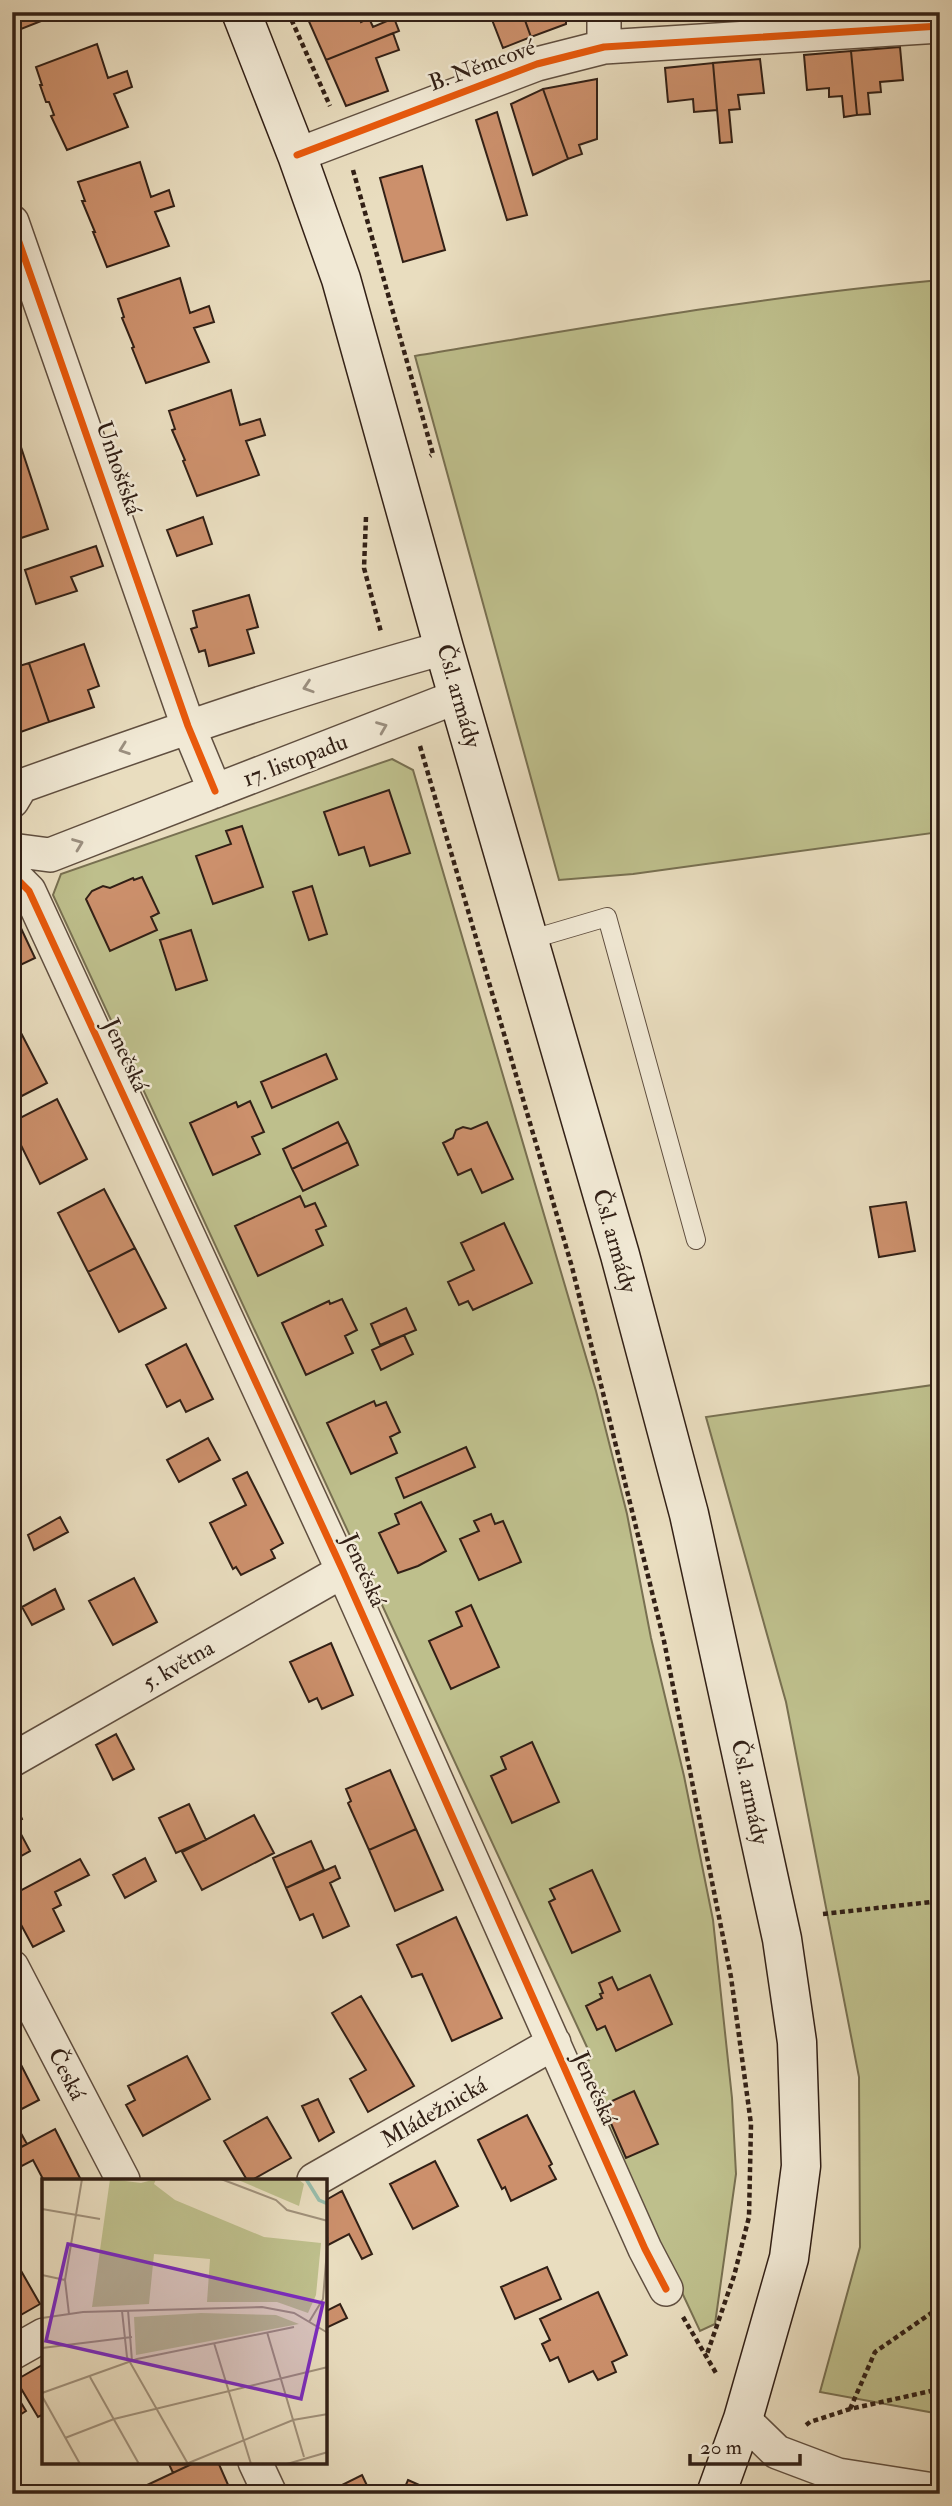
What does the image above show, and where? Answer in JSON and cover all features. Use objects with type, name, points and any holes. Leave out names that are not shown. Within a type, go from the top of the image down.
[{"type":"main road","name":"Čsl. armády","points":[[241,12],[341,279],[444,648],[620,1255],[689,1514],[782,1939],[797,2042],[801,2166],[789,2258],[743,2419],[716,2494]]},
{"type":"street","points":[[604,12],[604,47]]},
{"type":"street","name":"B. Němcové","points":[[297,156],[537,64],[604,47],[940,26]]},
{"type":"street","name":"Unhošťská","points":[[12,222],[188,726],[215,791]]},
{"type":"street","points":[[12,801],[21,786],[188,726],[444,648]]},
{"type":"street","name":"17. listopadu","points":[[12,850],[50,855],[459,696]]},
{"type":"street","name":"Jenečská","points":[[12,874],[29,891],[343,1571],[645,2249],[666,2289]]},
{"type":"street","name":"5. května","points":[[12,1760],[343,1571]]},
{"type":"street","name":"Česká","points":[[12,1967],[122,2179]]},
{"type":"street","name":"Mládežnická","points":[[316,2179],[554,2043]]},
{"type":"street","points":[[12,2353],[42,2336]]},
{"type":"street","points":[[743,2419],[777,2452],[838,2475],[940,2491]]},
{"type":"street","points":[[256,2464],[270,2494]]},
{"type":"lane","points":[[529,940],[607,917],[696,1240]]},
{"type":"path","points":[[288,12],[344,138],[433,454],[394,465]]},
{"type":"path","points":[[366,516],[364,568],[390,663]]},
{"type":"path","points":[[409,716],[426,765],[572,1267],[664,1641],[731,1977],[751,2124],[749,2217],[734,2276],[706,2357]]},
{"type":"path","points":[[823,1914],[940,1901]]},
{"type":"path","points":[[666,2289],[743,2419]]},
{"type":"path","points":[[850,2409],[876,2352],[940,2307]]},
{"type":"path","points":[[777,2452],[810,2422],[850,2409],[940,2389]]},
{"type":"green space","points":[[940,280],[940,832],[633,874],[559,880],[415,356],[742,303]]},
{"type":"green space","points":[[392,759],[413,770],[596,1391],[627,1514],[651,1638],[684,1776],[713,1920],[732,2098],[736,2174],[715,2324],[700,2331],[577,2068],[592,2058],[53,895],[61,874]]},
{"type":"green space","points":[[940,1384],[940,2414],[820,2392],[860,2247],[859,2077],[786,1702],[706,1417]]},
{"type":"building","points":[[14,12],[64,12],[21,29]]},
{"type":"building","points":[[317,12],[353,12],[358,14],[361,22],[369,18],[373,27],[394,18],[399,31],[326,60],[307,17]]},
{"type":"building","points":[[489,12],[522,12],[531,37],[503,48]]},
{"type":"building","points":[[522,12],[566,12],[566,24],[531,37]]},
{"type":"building","points":[[393,33],[399,50],[376,58],[388,91],[346,106],[326,60]]},
{"type":"building","points":[[97,44],[108,78],[127,71],[132,87],[114,94],[128,127],[67,150],[51,116],[54,115],[49,102],[46,102],[36,67]]},
{"type":"building","points":[[900,47],[903,80],[880,82],[881,92],[868,93],[870,114],[857,115],[851,51]]},
{"type":"building","points":[[851,51],[857,115],[844,117],[842,96],[829,97],[829,88],[807,90],[804,55]]},
{"type":"building","points":[[760,59],[764,93],[738,95],[740,109],[729,110],[732,142],[720,143],[713,63]]},
{"type":"building","points":[[713,63],[717,110],[694,112],[693,99],[668,102],[665,68]]},
{"type":"building","points":[[597,79],[597,139],[579,145],[582,154],[568,159],[543,89]]},
{"type":"building","points":[[543,89],[568,159],[533,175],[511,104]]},
{"type":"building","points":[[497,112],[527,215],[507,220],[476,120]]},
{"type":"building","points":[[140,162],[151,197],[169,190],[174,206],[155,212],[169,246],[107,267],[82,201],[85,201],[78,182]]},
{"type":"building","points":[[422,166],[445,250],[403,262],[380,178]]},
{"type":"building","points":[[180,278],[190,313],[209,306],[214,322],[194,328],[209,362],[146,383],[122,318],[124,317],[118,299]]},
{"type":"building","points":[[231,390],[240,425],[260,419],[265,435],[246,441],[259,475],[197,496],[172,430],[175,429],[169,411]]},
{"type":"building","points":[[16,432],[48,529],[12,541],[12,433]]},
{"type":"building","points":[[203,517],[212,544],[177,556],[167,530]]},
{"type":"building","points":[[96,546],[103,566],[71,577],[77,591],[36,604],[25,570]]},
{"type":"building","points":[[249,595],[258,627],[247,630],[254,653],[209,666],[205,650],[199,652],[191,629],[197,627],[193,611]]},
{"type":"building","points":[[84,644],[99,686],[88,690],[94,707],[49,722],[29,663]]},
{"type":"building","points":[[29,663],[49,722],[12,735],[12,665],[13,668]]},
{"type":"building","points":[[389,790],[410,853],[370,866],[364,847],[339,855],[324,812]]},
{"type":"building","points":[[242,826],[263,887],[213,904],[196,856],[231,844],[226,831]]},
{"type":"building","points":[[142,877],[159,913],[151,917],[157,930],[110,951],[86,899],[92,891],[103,886],[110,888]]},
{"type":"building","points":[[312,886],[327,934],[309,940],[293,892]]},
{"type":"building","points":[[19,924],[35,958],[12,969],[12,927]]},
{"type":"building","points":[[191,930],[207,980],[176,990],[160,940]]},
{"type":"building","points":[[20,1031],[47,1083],[12,1101],[12,1035]]},
{"type":"building","points":[[326,1054],[337,1079],[272,1108],[261,1082]]},
{"type":"building","points":[[57,1099],[87,1159],[40,1184],[12,1122]]},
{"type":"building","points":[[250,1101],[264,1132],[252,1137],[260,1154],[213,1175],[190,1123],[236,1102],[238,1107]]},
{"type":"building","points":[[338,1122],[348,1142],[292,1169],[283,1149]]},
{"type":"building","points":[[487,1122],[513,1179],[482,1193],[471,1169],[458,1175],[443,1143],[453,1138],[456,1130],[463,1127],[471,1129]]},
{"type":"building","points":[[348,1142],[358,1165],[303,1191],[292,1169]]},
{"type":"building","points":[[104,1189],[135,1248],[88,1272],[58,1213]]},
{"type":"building","points":[[300,1196],[305,1207],[315,1203],[326,1226],[316,1230],[323,1245],[258,1276],[235,1226]]},
{"type":"building","points":[[906,1202],[915,1251],[879,1257],[870,1207]]},
{"type":"building","points":[[504,1223],[532,1283],[473,1310],[468,1301],[459,1305],[448,1282],[474,1270],[461,1243]]},
{"type":"building","points":[[135,1248],[166,1308],[119,1332],[88,1272]]},
{"type":"building","points":[[342,1299],[357,1330],[345,1336],[353,1353],[306,1375],[282,1323],[329,1301],[330,1304]]},
{"type":"building","points":[[406,1308],[416,1330],[380,1345],[371,1324]]},
{"type":"building","points":[[404,1335],[413,1354],[381,1370],[372,1350]]},
{"type":"building","points":[[186,1344],[213,1399],[186,1412],[180,1400],[167,1407],[146,1365]]},
{"type":"building","points":[[374,1401],[376,1406],[386,1402],[400,1432],[390,1437],[397,1453],[351,1474],[327,1423]]},
{"type":"building","points":[[208,1438],[220,1460],[179,1482],[167,1460]]},
{"type":"building","points":[[466,1447],[475,1467],[404,1498],[396,1478]]},
{"type":"building","points":[[247,1472],[283,1543],[271,1550],[275,1558],[241,1575],[236,1567],[233,1569],[210,1523],[246,1505],[233,1479]]},
{"type":"building","points":[[421,1502],[446,1551],[398,1573],[379,1533],[399,1524],[395,1514]]},
{"type":"building","points":[[491,1514],[495,1524],[503,1521],[521,1562],[479,1580],[460,1539],[479,1531],[474,1521]]},
{"type":"building","points":[[60,1517],[68,1532],[34,1550],[28,1535]]},
{"type":"building","points":[[134,1578],[157,1622],[113,1645],[89,1601]]},
{"type":"building","points":[[55,1589],[64,1609],[32,1625],[22,1607]]},
{"type":"building","points":[[471,1605],[499,1667],[451,1689],[429,1641],[462,1626],[456,1612]]},
{"type":"building","points":[[331,1643],[353,1695],[322,1709],[317,1698],[309,1702],[290,1662]]},
{"type":"building","points":[[116,1734],[134,1769],[113,1780],[96,1745]]},
{"type":"building","points":[[532,1742],[559,1802],[512,1823],[491,1776],[506,1769],[501,1757]]},
{"type":"building","points":[[390,1770],[416,1829],[369,1850],[348,1803],[351,1801],[346,1789]]},
{"type":"building","points":[[189,1804],[206,1840],[176,1853],[159,1818]]},
{"type":"building","points":[[18,1810],[22,1819],[15,1823],[30,1851],[12,1861],[12,1813]]},
{"type":"building","points":[[254,1815],[274,1853],[202,1890],[182,1852]]},
{"type":"building","points":[[416,1829],[443,1890],[395,1911],[369,1850]]},
{"type":"building","points":[[311,1841],[324,1870],[286,1888],[273,1858]]},
{"type":"building","points":[[145,1858],[156,1881],[125,1898],[113,1875]]},
{"type":"building","points":[[80,1859],[89,1875],[55,1892],[61,1905],[53,1909],[64,1931],[33,1947],[12,1908],[12,1895]]},
{"type":"building","points":[[335,1866],[340,1878],[330,1883],[349,1926],[323,1938],[313,1914],[300,1920],[286,1888]]},
{"type":"building","points":[[592,1870],[620,1931],[572,1953],[549,1902],[555,1899],[550,1889]]},
{"type":"building","points":[[456,1917],[502,2018],[452,2041],[422,1974],[412,1977],[397,1945]]},
{"type":"building","points":[[650,1975],[672,2024],[616,2051],[605,2026],[597,2030],[586,2006],[602,1998],[599,1983],[612,1977],[618,1990]]},
{"type":"building","points":[[361,1996],[414,2086],[368,2112],[350,2079],[366,2070],[332,2013]]},
{"type":"building","points":[[16,2055],[39,2100],[12,2114],[12,2057]]},
{"type":"building","points":[[187,2056],[210,2099],[143,2136],[126,2105],[135,2100],[128,2086]]},
{"type":"building","points":[[634,2091],[658,2144],[626,2158],[603,2105]]},
{"type":"building","points":[[318,2099],[334,2132],[319,2141],[302,2106]]},
{"type":"building","points":[[527,2115],[552,2164],[549,2166],[556,2179],[511,2201],[505,2187],[502,2189],[478,2140]]},
{"type":"building","points":[[267,2117],[291,2158],[254,2179],[246,2179],[224,2141]]},
{"type":"building","points":[[18,2128],[27,2144],[12,2152],[12,2131]]},
{"type":"building","points":[[55,2129],[80,2179],[43,2179],[33,2160],[16,2169],[12,2163],[12,2152]]},
{"type":"building","points":[[435,2161],[458,2206],[413,2229],[390,2184]]},
{"type":"building","points":[[342,2191],[372,2254],[362,2259],[349,2234],[327,2245],[327,2199]]},
{"type":"building","points":[[12,2255],[40,2304],[12,2320]]},
{"type":"building","points":[[547,2267],[561,2299],[515,2319],[501,2287]]},
{"type":"building","points":[[598,2292],[627,2355],[612,2362],[616,2372],[598,2380],[593,2371],[569,2382],[558,2357],[550,2361],[542,2344],[550,2340],[540,2319]]},
{"type":"building","points":[[340,2304],[347,2318],[327,2328],[327,2310]]},
{"type":"building","points":[[42,2365],[42,2415],[38,2417],[16,2380]]},
{"type":"building","points":[[12,2388],[26,2411],[12,2420]]},
{"type":"building","points":[[169,2464],[192,2464],[173,2473]]},
{"type":"building","points":[[192,2464],[219,2464],[229,2487],[214,2494],[178,2494],[175,2486],[158,2494],[128,2494]]},
{"type":"building","points":[[362,2475],[371,2494],[324,2494]]},
{"type":"building","points":[[408,2480],[426,2488],[423,2494],[402,2494]]},
{"type":"cycle path","points":[[297,155],[537,64],[604,47],[940,26]]},
{"type":"cycle path","points":[[12,222],[188,726],[215,791]]},
{"type":"cycle path","points":[[12,874],[29,891],[343,1571],[645,2249],[666,2289]]}]
